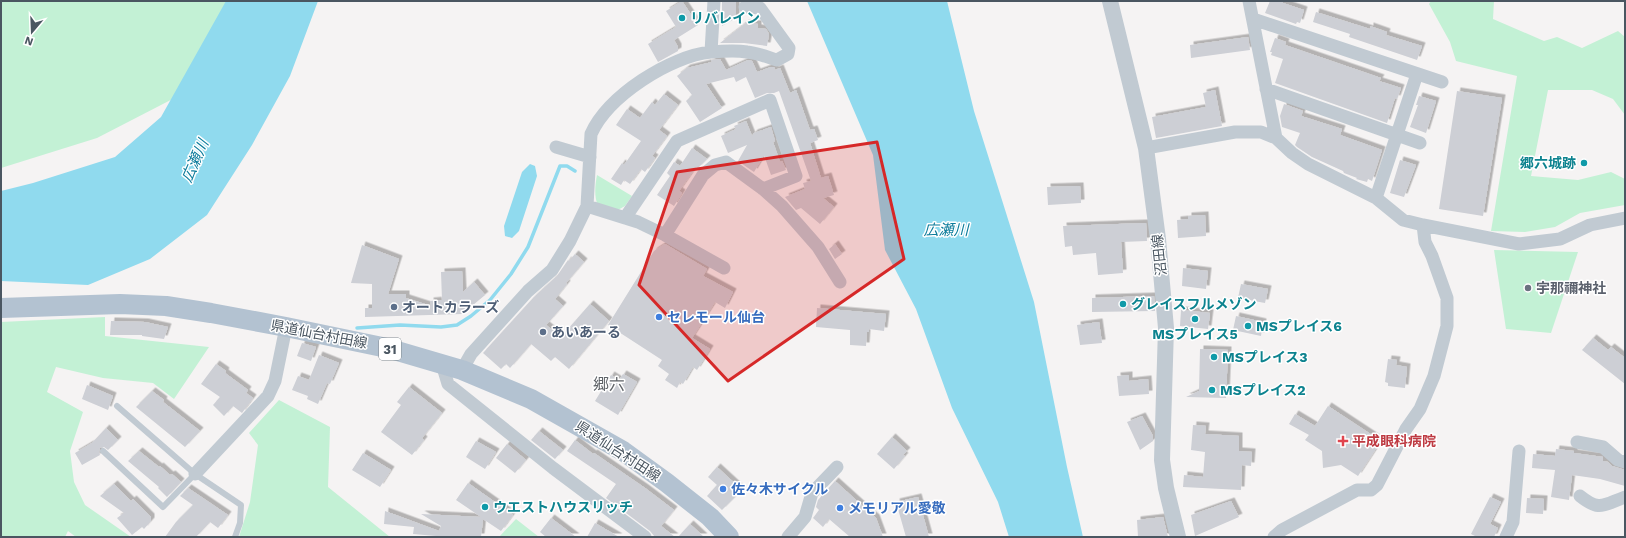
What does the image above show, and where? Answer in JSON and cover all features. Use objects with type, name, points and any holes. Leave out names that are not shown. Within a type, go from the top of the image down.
[{"type":"main road","name":"県道仙台村田線","points":[[1,308],[120,304],[166,306],[286,327],[387,348],[462,370],[531,399],[623,451],[698,507],[729,537]]},
{"type":"street","points":[[711,52],[714,1]]},
{"type":"street","name":"沼田線","points":[[1113,1],[1146,148],[1158,239],[1166,328],[1162,460],[1166,488],[1178,537]]},
{"type":"street","points":[[1249,1],[1276,138]]},
{"type":"street","points":[[462,370],[471,354],[528,291],[552,270],[570,241],[587,206],[591,134],[595,124],[629,88],[683,58],[711,52],[747,52],[777,60],[788,54],[790,48],[760,8],[745,7]]},
{"type":"street","points":[[1253,19],[1442,82]]},
{"type":"street","points":[[1376,198],[1417,74]]},
{"type":"street","points":[[1266,89],[1420,143]]},
{"type":"street","points":[[625,218],[677,141],[770,100],[796,176],[763,190]]},
{"type":"street","points":[[1146,148],[1235,132],[1261,132],[1276,138],[1292,153],[1308,164],[1376,198],[1403,220],[1518,244],[1560,239],[1590,225],[1625,218]]},
{"type":"street","points":[[556,147],[590,157]]},
{"type":"street","points":[[665,235],[703,175],[715,165],[726,162],[782,206],[818,247],[840,282]]},
{"type":"street","points":[[587,206],[638,222],[665,235],[724,268]]},
{"type":"street","points":[[1274,537],[1282,530],[1357,490],[1371,490],[1377,485],[1406,429],[1420,409],[1434,376],[1447,326],[1447,298],[1432,256],[1425,242],[1424,225]]},
{"type":"street","points":[[196,474],[268,396],[275,381],[286,327]]},
{"type":"street","points":[[442,364],[448,384],[553,468],[645,537]]},
{"type":"street","points":[[1577,442],[1603,447],[1618,460],[1625,462]]},
{"type":"street","points":[[1506,537],[1513,522],[1518,451]]},
{"type":"street","points":[[788,537],[805,517],[812,493],[837,467]]},
{"type":"street","points":[[1580,496],[1595,506],[1601,506],[1625,497]]},
{"type":"lane","points":[[117,406],[196,474],[241,505],[240,523],[235,537]]},
{"type":"lane","points":[[103,451],[163,507],[196,474]]},
{"type":"highlighted area","points":[[877,142],[904,259],[728,381],[639,285],[677,172]]},
{"type":"green space","points":[[1,1],[264,1],[192,89],[97,138],[1,168]]},
{"type":"green space","points":[[1431,1],[1494,1],[1493,19],[1544,41],[1557,37],[1582,48],[1618,31],[1625,37],[1625,115],[1613,99],[1592,90],[1548,90],[1531,176],[1578,180],[1611,172],[1625,179],[1625,205],[1580,213],[1555,227],[1525,232],[1491,231],[1517,76],[1456,61],[1450,42],[1429,4]]},
{"type":"green space","points":[[597,175],[632,196],[625,206],[616,211],[598,206],[595,191]]},
{"type":"green space","points":[[1494,250],[1578,252],[1551,333],[1506,329]]},
{"type":"green space","points":[[105,317],[105,336],[209,347],[174,399],[153,383],[103,378],[56,367],[47,392],[83,412],[70,451],[74,482],[85,505],[131,537],[76,537],[68,531],[65,537],[1,537],[1,322]]},
{"type":"green space","points":[[279,400],[330,427],[328,487],[390,537],[239,537],[250,502],[258,445],[249,433]]},
{"type":"green space","points":[[516,519],[539,537],[499,537]]},
{"type":"water","name":"広瀬川","points":[[226,1],[318,1],[290,76],[252,145],[207,215],[150,259],[88,285],[1,281],[1,191],[33,183],[115,157],[161,117]]},
{"type":"water","name":"広瀬川","points":[[807,1],[947,1],[974,111],[1034,302],[1067,467],[1083,537],[1009,537],[998,502],[952,408],[916,309],[885,250],[873,155]]},
{"type":"water","points":[[530,164],[535,166],[537,176],[519,231],[512,238],[505,236],[504,226],[522,172]]},
{"type":"building","points":[[682,1],[698,25],[674,40],[678,47],[678,51],[658,62],[648,44],[676,27],[666,11]]},
{"type":"building","points":[[1270,1],[1283,1],[1283,3],[1304,10],[1300,23],[1297,22],[1296,24],[1265,13]]},
{"type":"building","points":[[722,2],[736,2],[736,18],[722,26]]},
{"type":"building","points":[[1316,12],[1370,29],[1370,26],[1387,32],[1386,35],[1422,46],[1417,60],[1349,37],[1350,34],[1313,22]]},
{"type":"building","points":[[746,23],[758,24],[758,28],[766,29],[769,34],[767,46],[744,43],[720,43]]},
{"type":"building","points":[[1248,37],[1250,50],[1191,58],[1190,45]]},
{"type":"building","points":[[1275,38],[1286,42],[1285,45],[1381,78],[1379,81],[1401,88],[1397,99],[1395,98],[1387,123],[1275,83],[1283,59],[1271,55],[1272,52],[1270,52]]},
{"type":"building","points":[[720,59],[726,70],[748,60],[752,61],[757,72],[771,67],[774,67],[775,70],[780,68],[790,93],[796,90],[810,130],[814,129],[818,140],[810,143],[821,178],[828,176],[834,195],[823,198],[834,207],[820,224],[801,208],[796,210],[785,197],[805,189],[803,183],[811,181],[779,91],[767,93],[755,98],[746,77],[736,82],[734,77],[706,84],[722,108],[700,122],[686,101],[692,95],[677,76],[687,68],[712,62],[711,60]]},
{"type":"building","points":[[1215,90],[1222,126],[1156,138],[1152,117],[1206,107],[1203,93]]},
{"type":"building","points":[[1457,91],[1502,98],[1483,216],[1439,209]]},
{"type":"building","points":[[664,94],[678,105],[659,130],[667,136],[652,156],[655,158],[645,172],[641,169],[630,184],[624,180],[621,185],[611,179],[622,163],[624,165],[641,141],[616,125],[627,109],[640,118],[652,102],[655,105]]},
{"type":"building","points":[[1419,96],[1436,101],[1426,133],[1410,127],[1418,105],[1416,105]]},
{"type":"building","points":[[1284,104],[1303,111],[1301,116],[1342,129],[1340,135],[1382,150],[1372,181],[1368,179],[1367,182],[1356,179],[1357,178],[1312,157],[1297,147],[1295,145],[1300,133],[1282,127],[1280,116]]},
{"type":"building","points":[[746,121],[752,136],[754,133],[771,127],[775,141],[773,142],[780,162],[782,161],[786,170],[771,175],[764,155],[754,172],[738,161],[747,145],[728,153],[721,136],[736,129],[734,126]]},
{"type":"building","points":[[692,148],[707,159],[698,168],[696,167],[679,191],[682,193],[674,206],[657,195],[670,176],[667,173],[674,162],[680,166]]},
{"type":"building","points":[[1400,160],[1416,165],[1404,197],[1390,193]]},
{"type":"building","points":[[1080,186],[1081,203],[1048,205],[1047,187]]},
{"type":"building","points":[[1205,215],[1206,236],[1178,238],[1177,220],[1188,219],[1188,216]]},
{"type":"building","points":[[1146,223],[1147,241],[1121,242],[1123,273],[1098,275],[1096,253],[1073,255],[1072,246],[1065,247],[1063,226]]},
{"type":"building","name":"セレモール仙台","points":[[665,244],[707,269],[703,276],[733,292],[725,308],[715,302],[692,338],[710,349],[697,370],[693,367],[683,384],[680,382],[677,388],[665,380],[669,374],[658,366],[662,360],[608,325],[654,251]]},
{"type":"building","points":[[835,244],[842,254],[835,259],[829,249]]},
{"type":"building","points":[[362,245],[399,259],[388,294],[406,294],[406,298],[431,306],[430,301],[442,300],[441,272],[462,271],[463,292],[474,282],[485,295],[462,314],[365,317],[365,308],[372,308],[372,284],[351,283]]},
{"type":"building","points":[[575,254],[584,262],[566,283],[567,284],[555,299],[563,306],[546,325],[561,337],[590,304],[609,321],[569,369],[555,357],[551,361],[531,344],[510,368],[506,364],[501,369],[483,353],[534,297],[557,276],[568,260],[569,261]]},
{"type":"building","points":[[1183,268],[1208,271],[1206,289],[1182,286]]},
{"type":"building","points":[[1241,284],[1268,289],[1265,303],[1238,298]]},
{"type":"building","name":"グレイスフルメゾン","points":[[1154,296],[1155,311],[1092,312],[1092,298]]},
{"type":"building","points":[[817,308],[886,314],[884,331],[869,329],[869,332],[867,332],[866,346],[850,345],[850,330],[816,327]]},
{"type":"building","name":"MSプレイス5","points":[[1181,310],[1210,313],[1208,329],[1180,326]]},
{"type":"building","name":"MSプレイス6","points":[[1236,316],[1263,322],[1261,336],[1233,330]]},
{"type":"building","points":[[111,321],[145,322],[168,327],[164,339],[142,335],[110,335]]},
{"type":"building","points":[[1099,322],[1102,343],[1080,345],[1077,325]]},
{"type":"building","points":[[1593,338],[1608,350],[1611,347],[1625,358],[1625,384],[1582,350]]},
{"type":"building","points":[[302,343],[316,347],[311,361],[297,356]]},
{"type":"building","points":[[1200,349],[1228,350],[1226,398],[1186,397],[1199,391]]},
{"type":"building","points":[[319,355],[339,363],[330,384],[327,383],[318,404],[307,399],[308,396],[292,390],[298,376],[309,380]]},
{"type":"building","points":[[1388,359],[1397,360],[1396,365],[1407,367],[1405,388],[1388,386],[1388,383],[1385,382]]},
{"type":"building","points":[[216,364],[226,371],[225,373],[248,390],[246,393],[253,398],[242,413],[233,406],[224,416],[213,405],[220,397],[201,384]]},
{"type":"building","points":[[623,374],[637,382],[618,415],[595,401],[611,375],[619,380]]},
{"type":"building","points":[[1129,375],[1129,381],[1148,379],[1149,394],[1119,396],[1117,376]]},
{"type":"building","points":[[87,385],[113,396],[108,410],[82,399]]},
{"type":"building","points":[[409,387],[442,413],[422,438],[424,440],[412,455],[381,432],[401,405],[397,402]]},
{"type":"building","points":[[152,391],[164,400],[163,402],[200,431],[185,447],[136,407]]},
{"type":"building","name":"平成眼科病院","points":[[1328,406],[1381,441],[1358,476],[1341,465],[1323,468],[1322,451],[1305,440],[1309,435],[1289,424],[1295,414],[1315,426]]},
{"type":"building","points":[[1142,416],[1153,436],[1153,441],[1140,450],[1127,422]]},
{"type":"building","points":[[1193,425],[1206,426],[1205,434],[1239,436],[1239,451],[1252,452],[1251,466],[1242,465],[1241,490],[1183,487],[1184,475],[1203,477],[1205,452],[1191,450]]},
{"type":"building","points":[[106,428],[118,440],[108,450],[104,447],[100,448],[100,455],[82,465],[75,453],[92,443]]},
{"type":"building","points":[[539,431],[563,450],[555,459],[531,440]]},
{"type":"building","points":[[892,437],[907,451],[903,455],[905,456],[894,469],[877,454]]},
{"type":"building","points":[[575,440],[593,454],[594,453],[645,488],[674,510],[661,526],[675,537],[655,537],[650,531],[606,498],[616,484],[567,451]]},
{"type":"building","points":[[476,441],[496,452],[485,469],[466,457]]},
{"type":"building","points":[[507,444],[526,460],[515,473],[496,458]]},
{"type":"building","points":[[1556,449],[1603,457],[1603,461],[1608,462],[1612,466],[1625,470],[1625,486],[1600,479],[1572,475],[1569,500],[1551,497],[1555,470],[1532,468],[1533,454],[1555,456]]},
{"type":"building","points":[[139,451],[181,482],[167,497],[158,488],[159,487],[128,461]]},
{"type":"building","points":[[363,453],[391,470],[380,487],[352,470]]},
{"type":"building","points":[[717,467],[742,490],[722,510],[707,496],[717,485],[708,477]]},
{"type":"building","name":"メモリアル愛敬","points":[[835,481],[876,518],[883,537],[850,537],[829,519],[823,527],[813,518],[819,510],[816,507],[818,500]]},
{"type":"building","points":[[468,483],[513,515],[501,531],[483,519],[481,537],[436,537],[413,534],[414,527],[384,524],[385,511],[439,531],[441,526],[421,514],[481,517],[456,500]]},
{"type":"building","points":[[114,484],[131,501],[133,499],[151,517],[151,521],[144,529],[142,527],[132,535],[117,518],[124,513],[100,496]]},
{"type":"building","points":[[188,488],[228,515],[218,528],[210,522],[196,537],[165,537],[176,522],[193,505],[180,496]]},
{"type":"building","points":[[918,497],[929,537],[906,537],[896,502]]},
{"type":"building","points":[[1490,497],[1501,502],[1490,524],[1498,528],[1494,537],[1477,537],[1471,534]]},
{"type":"building","points":[[1527,498],[1544,499],[1543,514],[1526,513]]},
{"type":"building","points":[[1231,501],[1239,517],[1195,536],[1191,515]]},
{"type":"building","points":[[1163,517],[1168,537],[1138,537],[1137,520]]},
{"type":"building","points":[[551,518],[576,537],[546,537],[540,532]]},
{"type":"building","points":[[595,523],[619,537],[587,537]]},
{"type":"building","points":[[690,524],[704,537],[678,537]]},
{"type":"waterway","points":[[357,328],[400,325],[441,327],[457,325],[471,316],[490,300],[511,274],[528,247],[560,166],[567,166],[575,171]]},
{"type":"place","name":"リバレイン","points":[[682,18]]},
{"type":"place","name":"郷六城跡","points":[[1584,163]]},
{"type":"place","name":"宇那禰神社","points":[[1528,288]]},
{"type":"place","name":"グレイスフルメゾン","points":[[1123,304]]},
{"type":"place","name":"オートカラーズ","points":[[394,307]]},
{"type":"place","name":"セレモール仙台","points":[[659,317]]},
{"type":"place","name":"MSプレイス5","points":[[1195,319]]},
{"type":"place","name":"MSプレイス6","points":[[1248,326]]},
{"type":"place","name":"あいあーる","points":[[543,332]]},
{"type":"place","name":"MSプレイス3","points":[[1214,357]]},
{"type":"place","name":"MSプレイス2","points":[[1212,390]]},
{"type":"place","name":"平成眼科病院","points":[[1343,441]]},
{"type":"place","name":"佐々木サイクル","points":[[723,489]]},
{"type":"place","name":"ウエストハウスリッチ","points":[[485,507]]},
{"type":"place","name":"メモリアル愛敬","points":[[840,508]]},
{"type":"district","name":"郷六","points":[[609,384]]}]
